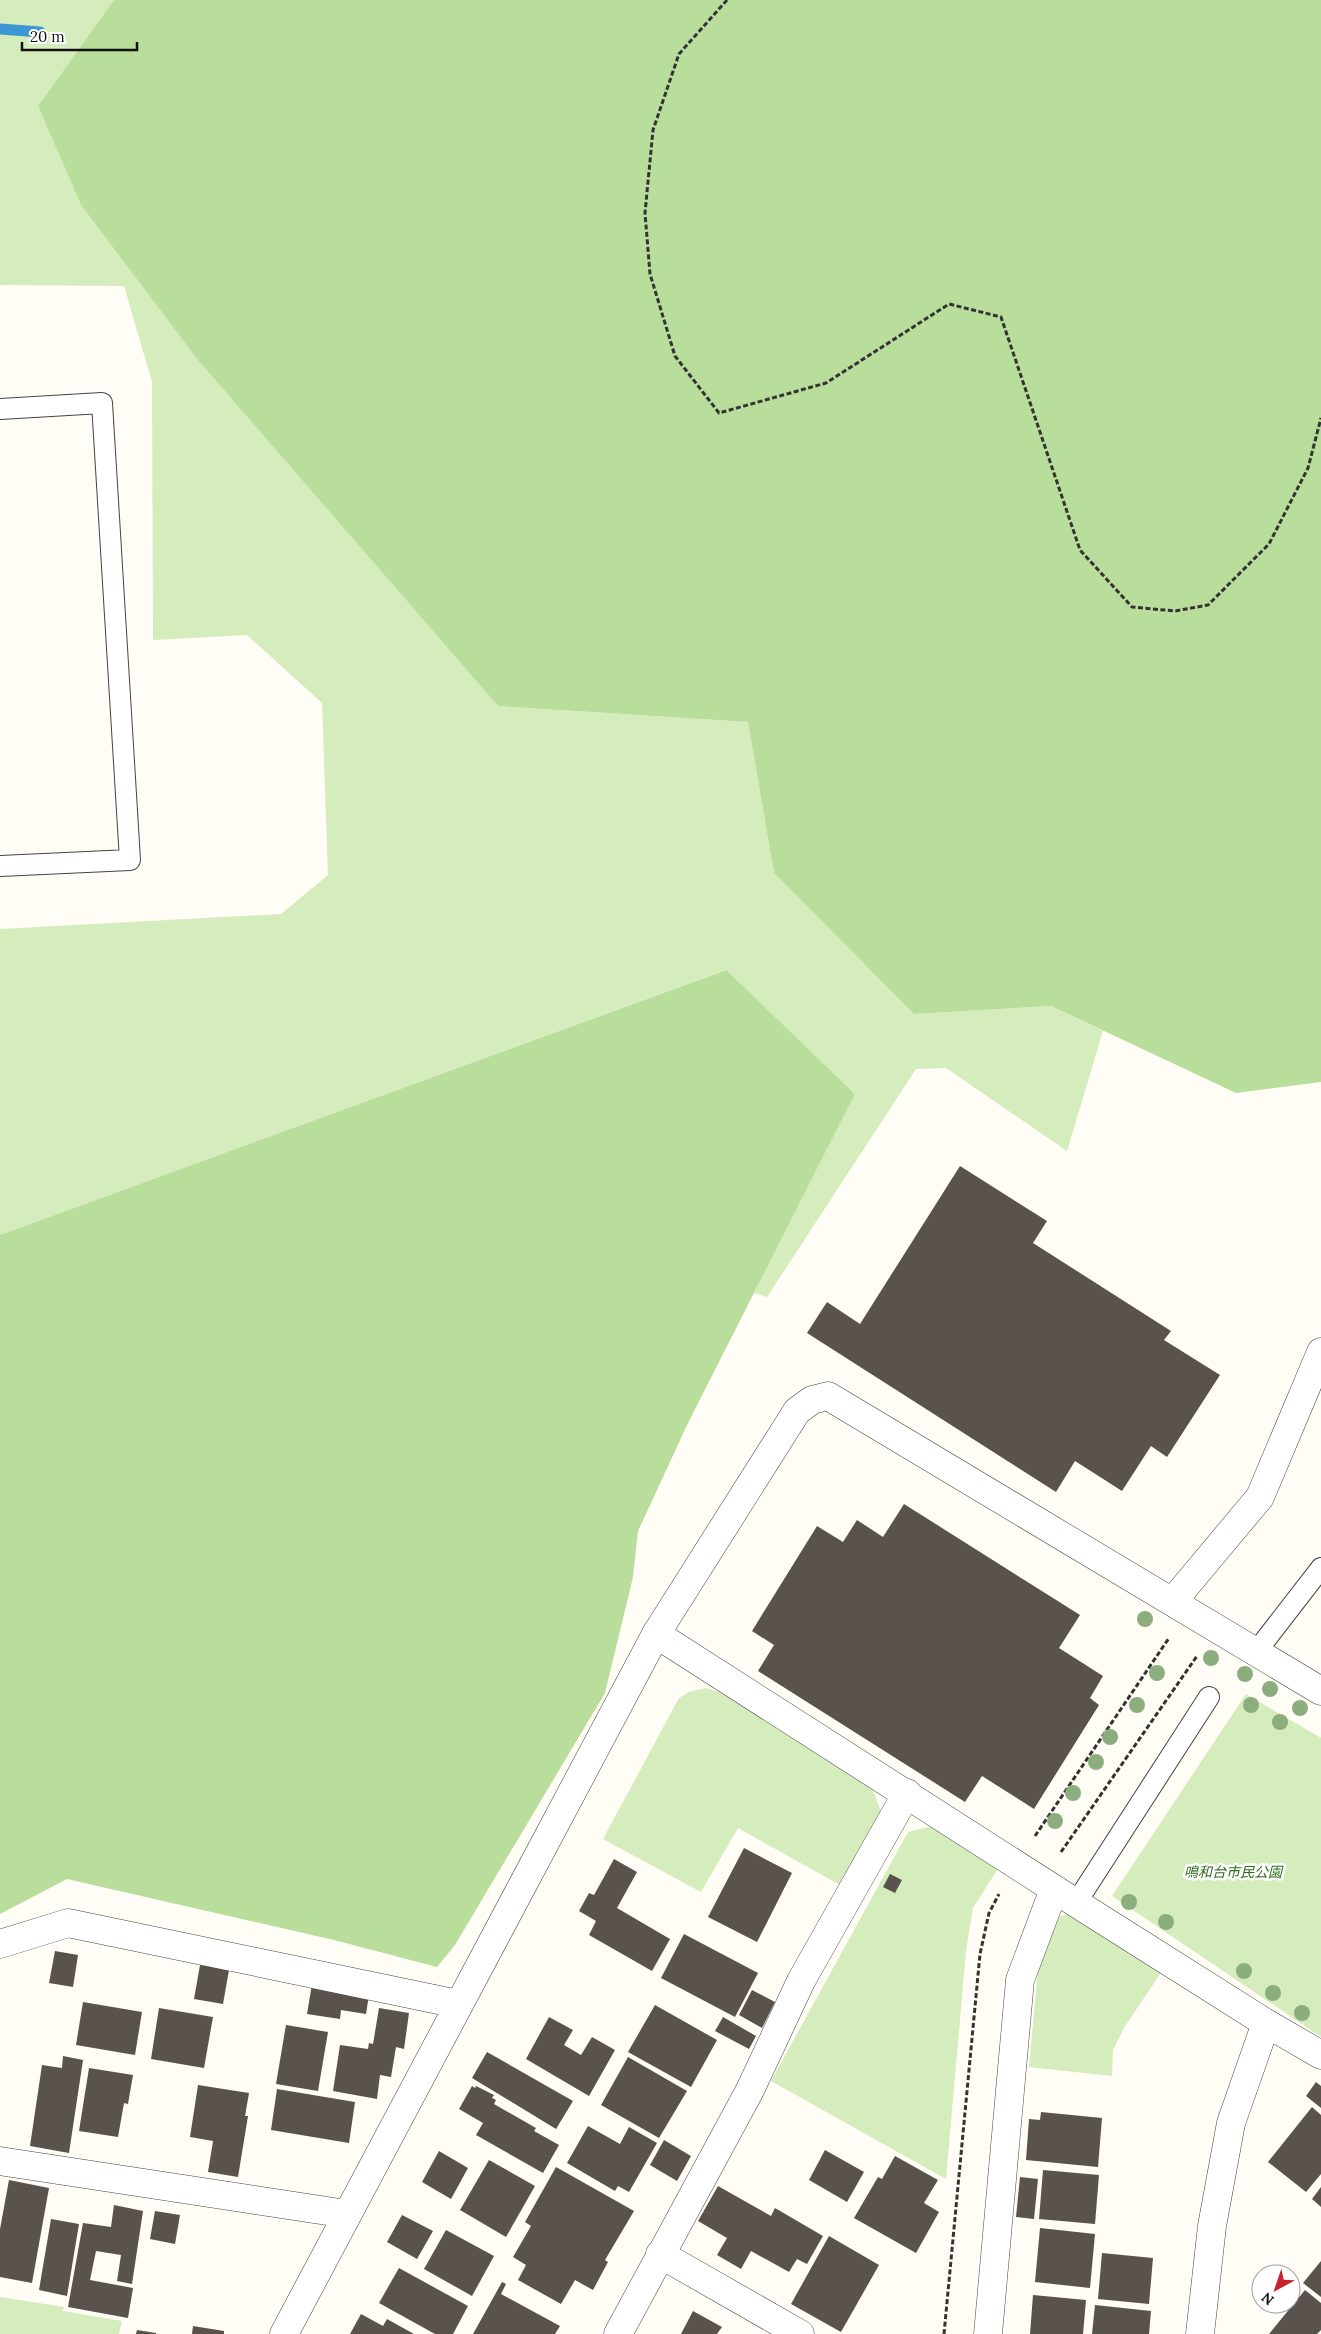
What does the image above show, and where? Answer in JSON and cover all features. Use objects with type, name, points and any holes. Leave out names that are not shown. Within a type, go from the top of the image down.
[{"type":"street","points":[[1173,1601],[1260,1497],[1321,1352]]},
{"type":"street","points":[[284,2334],[656,1634],[797,1411],[812,1400],[828,1396],[1321,1691]]},
{"type":"street","points":[[656,1634],[907,1793],[1057,1891],[1266,2023],[1321,2055]]},
{"type":"street","points":[[618,2334],[750,2090],[801,1981],[907,1793]]},
{"type":"street","points":[[988,2334],[1020,1980],[1057,1891]]},
{"type":"street","points":[[0,1944],[68,1923],[458,2004]]},
{"type":"street","points":[[1204,2332],[1212,2226],[1231,2123],[1266,2023]]},
{"type":"street","points":[[0,2161],[347,2214]]},
{"type":"street","points":[[660,2254],[800,2334]]},
{"type":"lane","points":[[0,409],[102,403],[130,860],[0,866]]},
{"type":"lane","points":[[1256,1652],[1321,1568]]},
{"type":"lane","points":[[1057,1891],[1209,1697]]},
{"type":"path","points":[[727,0],[679,54],[653,130],[645,213],[650,274],[675,356],[720,413],[826,382],[949,304],[1001,317],[1080,550],[1132,607],[1175,611],[1208,605],[1269,544],[1308,468],[1321,418]]},
{"type":"path","points":[[1057,1891],[1201,1649]]},
{"type":"green space","points":[[0,0],[114,0],[38,106],[81,205],[197,359],[498,706],[748,722],[774,873],[914,1014],[1051,1006],[1103,1031],[1067,1151],[946,1068],[916,1069],[767,1297],[754,1293],[855,1094],[725,970],[0,1235],[0,929],[281,914],[328,875],[322,703],[247,635],[153,640],[152,382],[124,286],[0,285]]},
{"type":"green space","points":[[114,0],[1321,0],[1321,1082],[1236,1093],[1051,1006],[914,1014],[774,873],[748,722],[498,706],[197,359],[81,205],[38,106]]},
{"type":"green space","points":[[726,970],[855,1094],[688,1423],[638,1531],[633,1577],[605,1693],[455,1945],[437,1967],[334,1940],[67,1879],[0,1914],[0,1235]]},
{"type":"green space","points":[[706,1688],[719,1692],[872,1788],[881,1812],[840,1885],[738,1828],[701,1892],[603,1839],[679,1698],[689,1692]]},
{"type":"green space","name":"鳴和台市民公園","points":[[1246,1694],[1321,1738],[1321,2037],[1112,1896]]},
{"type":"green space","points":[[934,1826],[999,1867],[973,1908],[966,1951],[946,2179],[771,2081],[908,1832]]},
{"type":"green space","points":[[1076,1912],[1163,1970],[1125,2026],[1113,2050],[1112,2076],[1029,2067],[1038,1969],[1053,1918]]},
{"type":"green space","points":[[0,2297],[64,2307],[63,2311],[122,2321],[119,2334],[0,2334]]},
{"type":"building","points":[[960,1166],[1047,1221],[1033,1243],[1171,1331],[1164,1340],[1220,1375],[1167,1457],[1151,1446],[1122,1491],[1075,1461],[1056,1492],[807,1333],[827,1302],[860,1324]]},
{"type":"building","points":[[904,1504],[1080,1615],[1059,1648],[1103,1676],[1090,1698],[1099,1705],[1034,1809],[982,1776],[965,1802],[758,1671],[774,1645],[752,1631],[817,1526],[843,1542],[857,1520],[883,1537]]},
{"type":"building","points":[[744,1848],[792,1873],[757,1942],[708,1917]]},
{"type":"building","points":[[614,1859],[637,1872],[617,1908],[670,1939],[652,1971],[589,1935],[596,1921],[579,1911],[589,1893],[594,1895]]},
{"type":"building","points":[[890,1874],[902,1880],[895,1893],[883,1887]]},
{"type":"building","points":[[684,1934],[758,1973],[735,2017],[661,1978]]},
{"type":"building","points":[[55,1951],[78,1955],[73,1987],[49,1983]]},
{"type":"building","points":[[200,1965],[229,1970],[223,2004],[194,1999]]},
{"type":"building","points":[[312,1984],[369,1995],[366,2014],[341,2010],[340,2019],[307,2014]]},
{"type":"building","points":[[752,1990],[775,2002],[762,2028],[739,2015]]},
{"type":"building","points":[[83,2002],[142,2012],[135,2055],[76,2045]]},
{"type":"building","points":[[655,2005],[717,2040],[691,2087],[628,2052]]},
{"type":"building","points":[[159,2008],[213,2017],[204,2068],[151,2059]]},
{"type":"building","points":[[379,2008],[409,2013],[404,2049],[396,2047],[391,2077],[380,2075],[377,2099],[333,2091],[340,2045],[368,2049],[369,2043],[373,2044]]},
{"type":"building","points":[[549,2017],[573,2030],[564,2045],[581,2055],[592,2037],[615,2050],[589,2096],[526,2059]]},
{"type":"building","points":[[723,2017],[756,2036],[749,2049],[715,2031]]},
{"type":"building","points":[[286,2025],[328,2032],[318,2091],[276,2084]]},
{"type":"building","points":[[487,2052],[573,2101],[556,2129],[472,2078]]},
{"type":"building","points":[[63,2056],[83,2060],[69,2153],[30,2146],[42,2065],[62,2068]]},
{"type":"building","points":[[628,2057],[687,2091],[659,2138],[601,2105]]},
{"type":"building","points":[[89,2068],[133,2075],[128,2104],[124,2103],[118,2137],[79,2131]]},
{"type":"building","points":[[1316,2082],[1321,2086],[1321,2108],[1306,2096]]},
{"type":"building","points":[[198,2085],[249,2093],[245,2116],[248,2116],[238,2177],[208,2172],[213,2141],[190,2137]]},
{"type":"building","points":[[472,2086],[475,2088],[476,2086],[494,2095],[492,2098],[496,2100],[494,2104],[536,2128],[534,2131],[559,2145],[543,2173],[476,2135],[483,2123],[459,2109]]},
{"type":"building","points":[[277,2089],[355,2102],[349,2143],[271,2130]]},
{"type":"building","points":[[1312,2107],[1321,2115],[1321,2174],[1306,2192],[1268,2162]]},
{"type":"building","points":[[1041,2112],[1102,2118],[1098,2167],[1026,2160],[1029,2119],[1040,2120]]},
{"type":"building","points":[[588,2126],[620,2144],[629,2127],[657,2143],[629,2192],[618,2186],[615,2191],[567,2163]]},
{"type":"building","points":[[664,2140],[691,2156],[677,2181],[650,2165]]},
{"type":"building","points":[[825,2150],[864,2172],[847,2202],[809,2180]]},
{"type":"building","points":[[439,2151],[468,2168],[451,2199],[422,2182]]},
{"type":"building","points":[[895,2156],[938,2180],[924,2203],[939,2212],[916,2253],[854,2218],[878,2177],[882,2179]]},
{"type":"building","points":[[489,2160],[535,2186],[506,2237],[460,2210]]},
{"type":"building","points":[[556,2167],[634,2211],[605,2260],[608,2262],[593,2290],[575,2280],[561,2304],[518,2280],[526,2265],[513,2257],[531,2226],[525,2222]]},
{"type":"building","points":[[1043,2170],[1099,2175],[1095,2224],[1039,2219]]},
{"type":"building","points":[[1020,2177],[1038,2179],[1034,2219],[1016,2217]]},
{"type":"building","points":[[9,2180],[49,2188],[32,2283],[0,2277],[0,2229]]},
{"type":"building","points":[[718,2186],[771,2216],[775,2208],[823,2236],[807,2264],[797,2259],[789,2272],[751,2251],[741,2269],[717,2255],[727,2238],[698,2221]]},
{"type":"building","points":[[1321,2187],[1321,2207],[1312,2199]]},
{"type":"building","points":[[114,2205],[143,2211],[132,2284],[117,2281],[121,2255],[96,2251],[90,2280],[133,2288],[128,2318],[68,2307],[83,2223],[111,2227]]},
{"type":"building","points":[[155,2211],[180,2215],[175,2244],[150,2239]]},
{"type":"building","points":[[402,2215],[433,2231],[417,2259],[387,2242]]},
{"type":"building","points":[[51,2219],[79,2224],[67,2296],[39,2290]]},
{"type":"building","points":[[1040,2228],[1095,2234],[1090,2288],[1035,2282]]},
{"type":"building","points":[[446,2230],[494,2256],[472,2296],[424,2269]]},
{"type":"building","points":[[829,2236],[879,2265],[841,2332],[791,2304]]},
{"type":"building","points":[[1102,2253],[1153,2258],[1149,2304],[1098,2299]]},
{"type":"building","points":[[1321,2261],[1321,2297],[1303,2283]]},
{"type":"building","points":[[399,2268],[468,2306],[453,2334],[435,2334],[379,2303]]},
{"type":"building","points":[[502,2282],[506,2284],[501,2294],[560,2326],[555,2334],[473,2334]]},
{"type":"building","points":[[1305,2290],[1321,2303],[1321,2330],[1317,2334],[1269,2334],[1285,2314],[1301,2314],[1301,2295]]},
{"type":"building","points":[[1033,2295],[1086,2300],[1083,2334],[1030,2334]]},
{"type":"building","points":[[1095,2305],[1151,2311],[1149,2334],[1092,2334]]},
{"type":"building","points":[[693,2311],[722,2327],[717,2334],[681,2334]]},
{"type":"building","points":[[361,2314],[383,2326],[387,2319],[414,2334],[350,2334]]},
{"type":"building","points":[[193,2326],[224,2331],[224,2334],[192,2334]]},
{"type":"building","points":[[137,2330],[156,2333],[156,2334],[136,2334]]},
{"type":"waterway","points":[[0,29],[40,32]]}]
